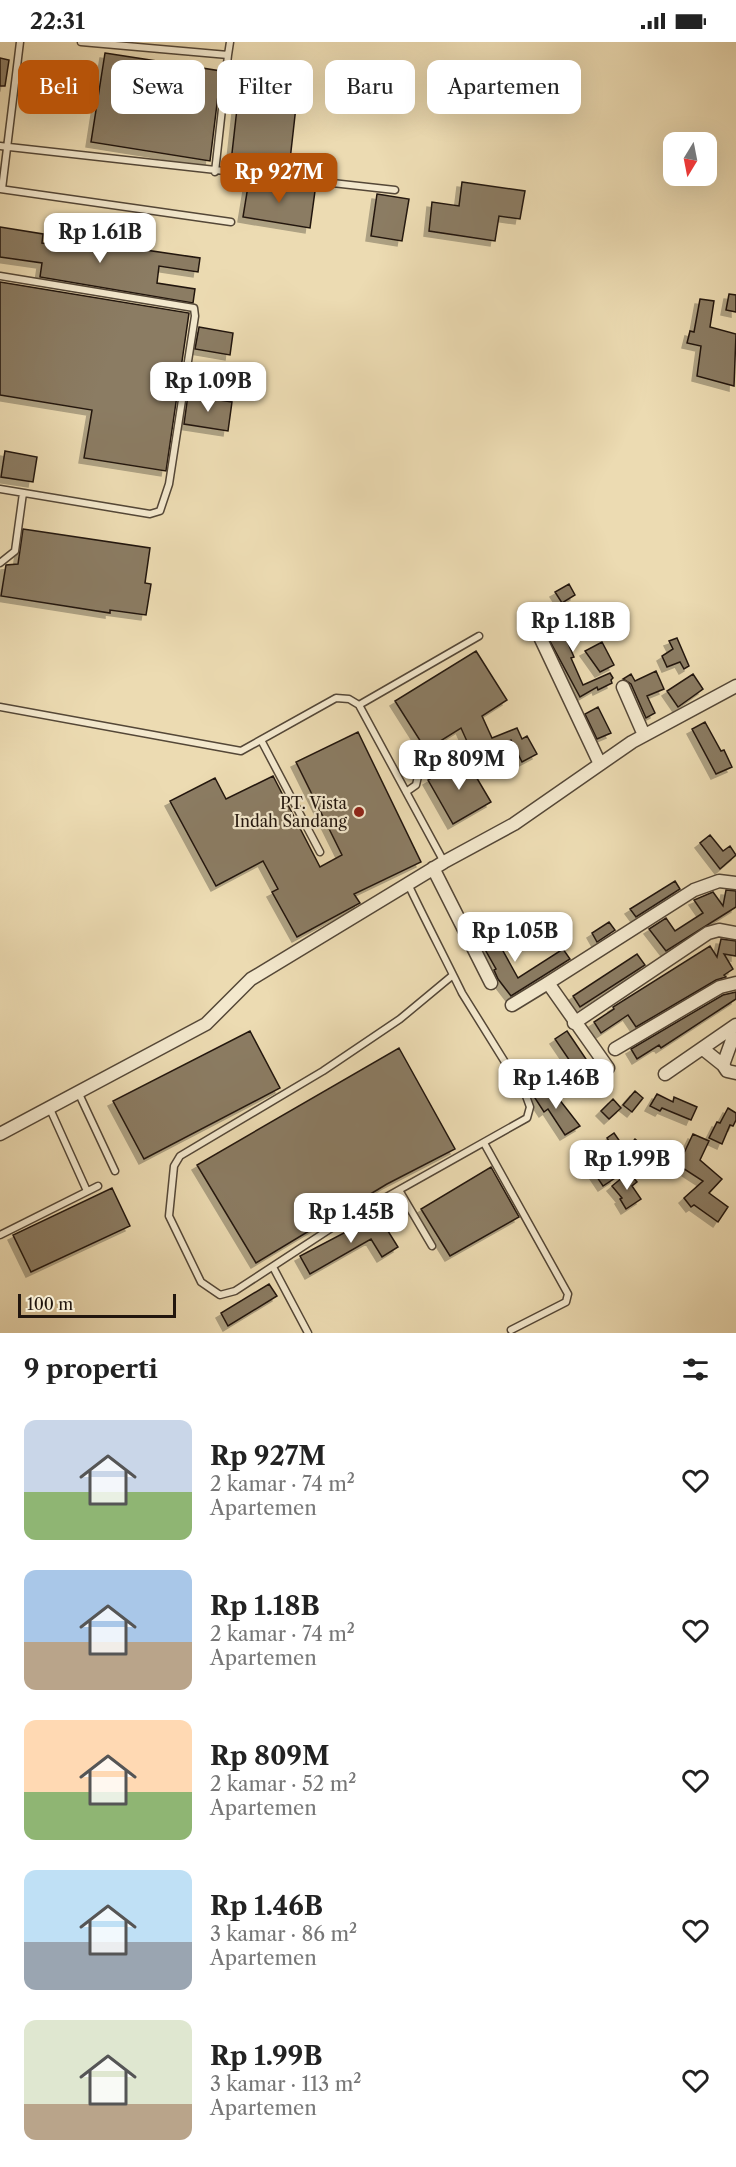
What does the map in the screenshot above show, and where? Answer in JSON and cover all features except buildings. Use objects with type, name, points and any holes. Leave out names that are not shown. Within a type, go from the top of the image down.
[{"type":"street","points":[[540,637],[600,764]]},
{"type":"street","points":[[0,1134],[79,1094],[206,1024],[251,979],[438,865],[514,824],[644,735],[736,686]]},
{"type":"street","points":[[623,687],[644,735]]},
{"type":"street","points":[[438,865],[491,983]]},
{"type":"street","points":[[512,1005],[694,890],[719,880],[736,883]]},
{"type":"street","points":[[574,1023],[708,933],[719,930],[736,933]]},
{"type":"street","points":[[548,983],[574,1023],[608,1068]]},
{"type":"street","points":[[615,1049],[720,987],[736,983]]},
{"type":"street","points":[[665,1074],[736,1027]]},
{"type":"street","points":[[723,1065],[736,1027]]},
{"type":"street","points":[[703,1048],[727,1071],[736,1073]]},
{"type":"lane","points":[[20,42],[3,146],[1,189],[231,222]]},
{"type":"lane","points":[[81,42],[228,55]]},
{"type":"lane","points":[[215,172],[230,42]]},
{"type":"lane","points":[[3,146],[215,172],[396,190]]},
{"type":"lane","points":[[0,276],[195,308],[169,484],[160,512],[150,514],[0,489]]},
{"type":"lane","points":[[0,563],[15,551],[23,493]]},
{"type":"lane","points":[[359,705],[479,636]]},
{"type":"lane","points":[[0,707],[241,751],[336,698],[349,699],[359,705],[406,792],[438,865]]},
{"type":"lane","points":[[261,740],[320,852]]},
{"type":"lane","points":[[406,792],[416,785],[419,772],[458,748]]},
{"type":"lane","points":[[408,884],[453,975],[530,1107],[527,1118],[333,1227],[235,1291],[220,1295],[205,1287],[169,1216],[176,1160],[323,1071],[400,1019],[453,975]]},
{"type":"lane","points":[[79,1094],[115,1171]]},
{"type":"lane","points":[[50,1109],[87,1191]]},
{"type":"lane","points":[[484,1143],[567,1294],[566,1302],[511,1330]]},
{"type":"lane","points":[[0,1234],[99,1186]]},
{"type":"lane","points":[[399,1190],[432,1246]]},
{"type":"lane","points":[[273,1267],[308,1333]]},
{"type":"place","name":"PT. Vista Indah Sandang","points":[[359,812]]}]
